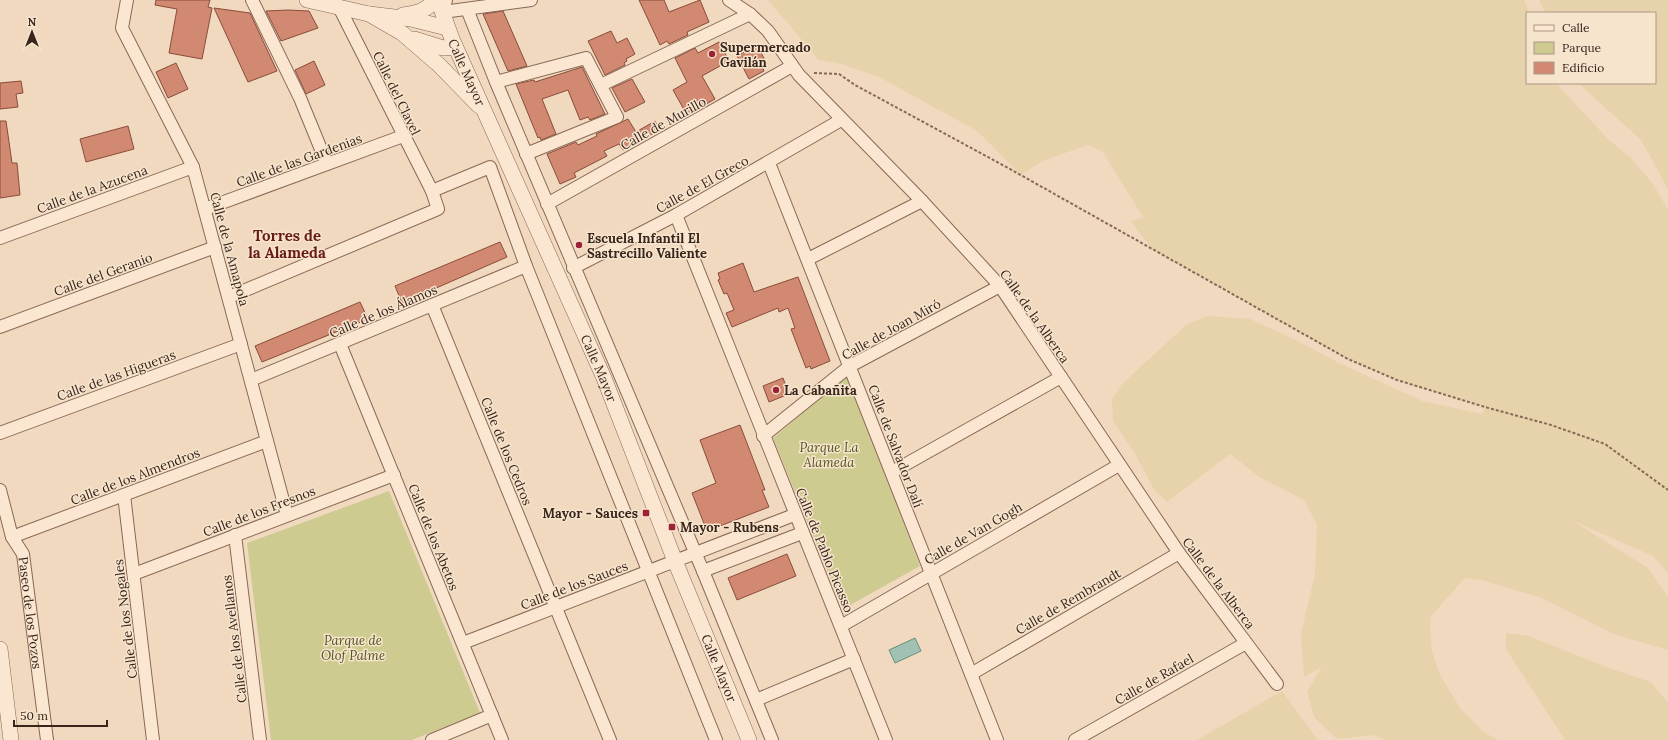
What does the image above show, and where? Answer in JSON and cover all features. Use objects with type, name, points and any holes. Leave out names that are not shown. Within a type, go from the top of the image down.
[{"type":"street","name":"Calle de la Amapola","points":[[127,0],[122,28],[193,167],[287,515]]},
{"type":"street","points":[[252,0],[300,98],[327,164]]},
{"type":"street","points":[[307,0],[369,14],[411,19],[447,28]]},
{"type":"street","points":[[389,16],[418,13],[440,3],[467,9],[531,0]]},
{"type":"street","name":"Calle de la Alberca","points":[[729,0],[750,14],[768,31],[796,71],[841,120],[922,201],[1000,286],[1179,553],[1277,684]]},
{"type":"street","name":"Calle Mayor","points":[[440,3],[447,28],[487,114],[604,378],[675,561],[750,740]]},
{"type":"street","name":"Calle del Clavel","points":[[228,297],[438,209],[432,191],[339,7]]},
{"type":"street","name":"Calle Mayor","points":[[467,9],[573,268],[703,571],[772,740]]},
{"type":"street","points":[[369,14],[421,42],[444,48],[456,47]]},
{"type":"street","points":[[601,85],[750,14]]},
{"type":"street","points":[[402,33],[439,65],[487,114]]},
{"type":"street","points":[[496,82],[586,58],[617,116],[526,154]]},
{"type":"street","name":"Calle de Murillo","points":[[547,204],[796,71]]},
{"type":"street","name":"Calle de El Greco","points":[[573,268],[676,215],[769,163],[841,120]]},
{"type":"street","name":"Calle de las Gardenias","points":[[205,209],[403,136]]},
{"type":"street","name":"Calle de Salvador Dalí","points":[[769,163],[997,740]]},
{"type":"street","name":"Calle de la Azucena","points":[[0,238],[193,167]]},
{"type":"street","points":[[432,191],[490,167],[526,266],[647,572],[716,740]]},
{"type":"street","points":[[808,259],[922,201]]},
{"type":"street","name":"Calle de Pablo Picasso","points":[[676,215],[794,514],[841,626],[886,740]]},
{"type":"street","name":"Calle del Geranio","points":[[0,327],[215,247]]},
{"type":"street","name":"Calle de los Álamos","points":[[251,380],[526,266]]},
{"type":"street","name":"Calle de Joan Miró","points":[[763,436],[850,366],[1000,286]]},
{"type":"street","name":"Calle de los Cedros","points":[[432,305],[610,740]]},
{"type":"street","name":"Calle de las Higueras","points":[[0,433],[241,344]]},
{"type":"street","name":"Calle de los Abetos","points":[[340,344],[502,740]]},
{"type":"street","points":[[892,472],[1061,378]]},
{"type":"street","name":"Calle de los Almendros","points":[[12,538],[267,441]]},
{"type":"street","name":"Calle de Van Gogh","points":[[841,626],[1119,465]]},
{"type":"street","name":"Calle de los Fresnos","points":[[134,574],[394,475]]},
{"type":"street","name":"Paseo de los Pozos","points":[[0,490],[12,538],[23,554],[47,740]]},
{"type":"street","name":"Calle de los Nogales","points":[[124,495],[153,740]]},
{"type":"street","name":"Calle de los Sauces","points":[[463,643],[794,514]]},
{"type":"street","points":[[703,571],[802,533]]},
{"type":"street","name":"Calle de los Avellanos","points":[[236,535],[260,740]]},
{"type":"street","name":"Calle de Rembrandt","points":[[971,674],[1179,553]]},
{"type":"street","name":"Calle de Rafael","points":[[1075,740],[1246,643]]},
{"type":"street","points":[[0,649],[11,740]]},
{"type":"street","points":[[756,700],[854,659]]},
{"type":"street","points":[[432,740],[492,715]]},
{"type":"path","points":[[796,71],[839,74],[855,85],[1010,169],[1348,359],[1397,380],[1485,407],[1551,425],[1605,444],[1668,490]]},
{"type":"shaded area","points":[[768,0],[1524,0],[1530,12],[1526,12],[1526,84],[1557,84],[1609,140],[1631,158],[1653,184],[1668,210],[1668,573],[1653,556],[1573,521],[1648,568],[1668,597],[1668,650],[1613,634],[1542,598],[1482,580],[1465,578],[1431,616],[1430,626],[1432,651],[1440,675],[1460,708],[1485,733],[1499,740],[1385,740],[1374,735],[1337,739],[1314,717],[1307,691],[1322,667],[1304,677],[1301,634],[1315,574],[1317,524],[1304,500],[1261,478],[1230,454],[1167,502],[1155,491],[1134,452],[1113,421],[1112,399],[1122,384],[1187,324],[1209,316],[1250,319],[1294,339],[1341,364],[1422,401],[1482,414],[1485,407],[1397,380],[1348,359],[1151,248],[1131,221],[1143,217],[1103,152],[1088,145],[1042,161],[1021,175],[977,131],[881,78],[842,64],[819,60]]},
{"type":"shaded area","points":[[1539,0],[1668,0],[1668,189],[1641,140],[1579,84],[1656,84],[1656,12],[1545,12]]},
{"type":"shaded area","points":[[1506,633],[1529,636],[1609,668],[1651,682],[1668,703],[1668,740],[1565,740],[1506,649]]},
{"type":"shaded area","points":[[915,638],[921,651],[895,663],[889,650]]},
{"type":"shaded area","points":[[1282,691],[1318,740],[1197,740]]},
{"type":"green space","name":"Parque La Alameda","points":[[848,375],[920,566],[843,609],[773,438]]},
{"type":"green space","name":"Parque de Olof Palme","points":[[389,491],[480,713],[412,740],[271,740],[247,543]]},
{"type":"building","points":[[156,0],[210,0],[208,7],[212,8],[202,59],[169,53],[177,9],[155,5]]},
{"type":"building","points":[[639,0],[664,0],[669,12],[700,0],[709,22],[687,32],[688,35],[669,44],[667,41],[660,45]]},
{"type":"building","points":[[214,8],[250,13],[277,71],[248,82]]},
{"type":"building","points":[[266,11],[309,11],[318,28],[281,41]]},
{"type":"building","points":[[503,11],[527,66],[508,71],[483,14]]},
{"type":"building","points":[[611,31],[617,43],[627,38],[635,54],[626,59],[627,61],[624,63],[625,65],[605,75],[588,41]]},
{"type":"building","points":[[719,42],[729,61],[702,76],[715,99],[687,115],[673,90],[687,82],[675,58],[695,48],[698,53]]},
{"type":"building","points":[[757,45],[767,64],[762,66],[764,71],[749,79],[737,56]]},
{"type":"building","points":[[314,61],[325,85],[306,94],[295,70]]},
{"type":"building","points":[[176,63],[188,89],[168,98],[156,72]]},
{"type":"building","points":[[582,67],[605,114],[590,120],[588,117],[580,120],[568,90],[542,99],[556,134],[541,140],[540,137],[538,138],[516,84],[534,80],[535,82]]},
{"type":"building","points":[[632,79],[645,102],[625,112],[612,88]]},
{"type":"building","points":[[21,81],[23,93],[16,94],[18,107],[0,109],[0,83]]},
{"type":"building","points":[[628,119],[636,132],[655,121],[659,130],[623,150],[619,144],[604,151],[607,156],[574,173],[576,177],[560,184],[547,154],[576,142],[578,145],[597,136],[596,134]]},
{"type":"building","points":[[0,121],[6,121],[12,163],[17,163],[20,195],[0,198]]},
{"type":"building","points":[[128,126],[134,149],[86,162],[80,139]]},
{"type":"building","points":[[500,242],[507,257],[402,303],[395,286]]},
{"type":"building","points":[[743,263],[754,292],[798,277],[830,361],[811,369],[810,366],[806,368],[791,329],[795,328],[788,308],[779,312],[778,308],[732,327],[726,313],[734,310],[727,293],[724,294],[718,280],[720,279],[718,273]]},
{"type":"building","points":[[360,302],[368,319],[262,362],[255,346]]},
{"type":"building","name":"La Cabañita","points":[[783,378],[789,394],[769,402],[763,386]]},
{"type":"building","points":[[740,425],[765,490],[762,490],[769,507],[707,531],[692,493],[716,483],[700,440]]},
{"type":"building","points":[[787,554],[796,576],[737,600],[728,578]]},
{"type":"place","name":"Supermercado Gavilán","points":[[712,54]]},
{"type":"place","name":"Escuela Infantil El Sastrecillo Valiente","points":[[579,245]]},
{"type":"place","name":"La Cabañita","points":[[776,390]]},
{"type":"place","name":"Mayor - Sauces","points":[[646,513]]},
{"type":"place","name":"Mayor - Rubens","points":[[672,527]]},
{"type":"district","name":"Torres de la Alameda","points":[[287,244]]}]
